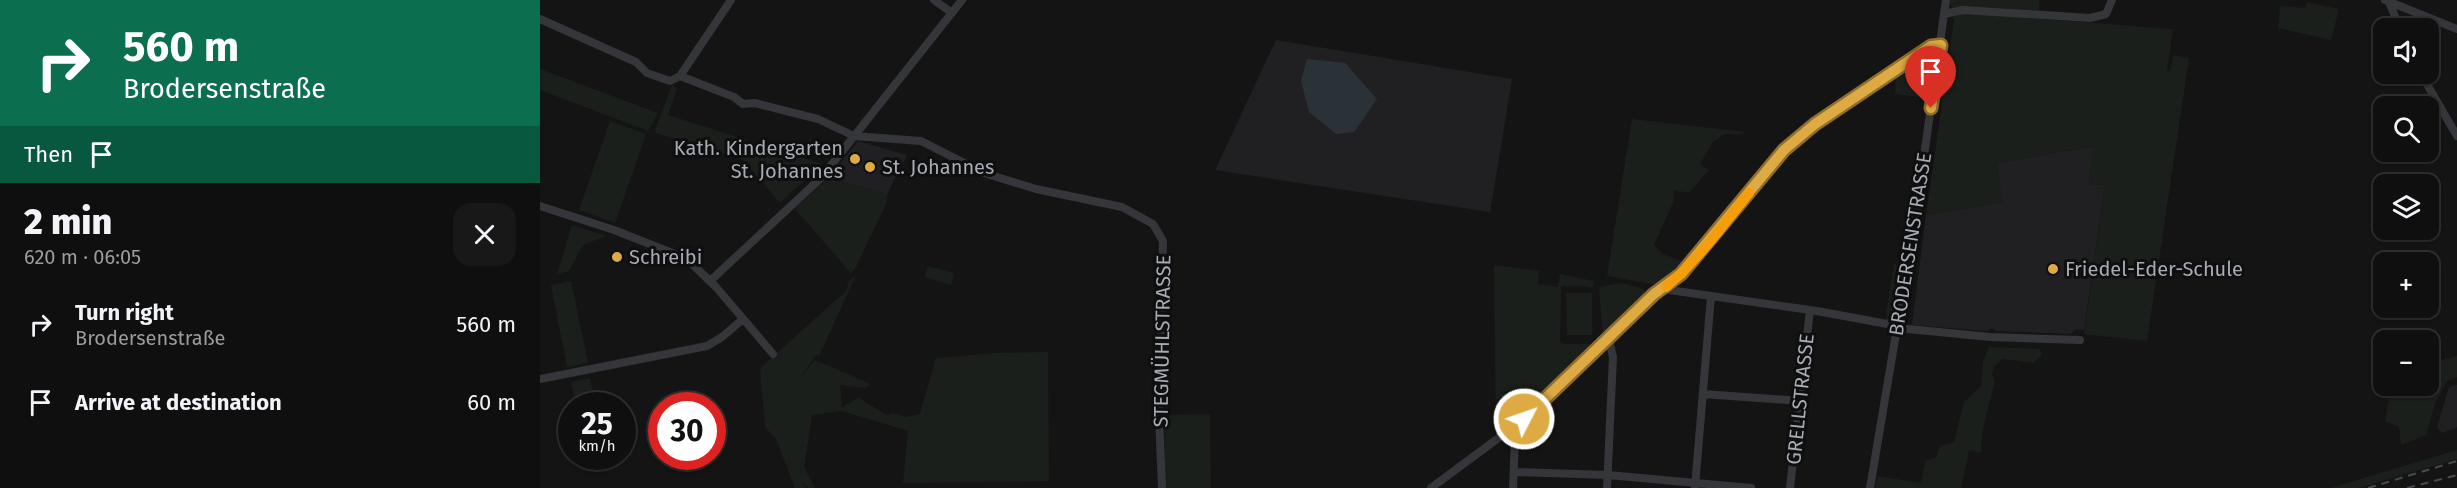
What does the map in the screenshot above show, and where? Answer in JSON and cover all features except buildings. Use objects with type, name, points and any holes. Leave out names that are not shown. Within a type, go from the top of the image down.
[{"type":"street","points":[[540,19],[636,62],[646,73],[670,81],[680,76],[731,0]]},
{"type":"street","points":[[934,0],[952,13]]},
{"type":"street","points":[[710,281],[821,178],[962,0]]},
{"type":"street","name":"BRODERSENSTRASSE","points":[[1870,488],[1898,327],[1946,0]]},
{"type":"street","points":[[1944,14],[1963,10],[2090,18],[2106,14],[2112,0]]},
{"type":"street","points":[[2388,1],[2457,29]]},
{"type":"street","points":[[2388,1],[2395,18]]},
{"type":"street","points":[[2419,18],[2424,16]]},
{"type":"street","points":[[1431,488],[1536,410],[1654,294],[1681,274],[1784,150],[1815,124],[1931,46],[1941,45]]},
{"type":"street","points":[[680,76],[734,97],[744,104],[755,103],[818,119],[854,136]]},
{"type":"street","points":[[2427,84],[2457,136]]},
{"type":"street","name":"STEGMÜHLSTRASSE","points":[[854,136],[921,141],[984,173],[1036,189],[1122,207],[1144,218],[1160,232],[1164,258],[1159,416],[1162,488]]},
{"type":"street","points":[[540,206],[614,230],[690,262],[710,281],[773,354]]},
{"type":"street","points":[[1662,289],[1810,310],[1898,327],[1990,337],[2080,340]]},
{"type":"street","points":[[1695,486],[1711,296]]},
{"type":"street","name":"GRELLSTRASSE","points":[[1790,488],[1810,310]]},
{"type":"street","points":[[540,378],[707,345],[722,337],[743,320]]},
{"type":"street","points":[[1607,488],[1613,357],[1609,340]]},
{"type":"street","points":[[1703,394],[1801,401]]},
{"type":"street","points":[[1512,429],[1515,437],[1513,488]]},
{"type":"street","points":[[1514,472],[1608,475],[1695,486],[1751,488]]},
{"type":"shaded area","points":[[1948,0],[2039,0],[2039,12],[1957,9],[1951,7]]},
{"type":"shaded area","points":[[2307,2],[2339,9],[2331,40],[2278,28],[2280,6],[2305,8]]},
{"type":"shaded area","points":[[1963,13],[2173,29],[2167,71],[2170,71],[2173,55],[2189,58],[2147,341],[2084,334],[2105,185],[2089,184],[2093,146],[1997,163],[2003,202],[1926,215],[1954,20],[1952,17]]},
{"type":"shaded area","points":[[1276,40],[1512,79],[1490,212],[1215,170]]},
{"type":"shaded area","points":[[1928,52],[1934,60],[1928,98],[1895,94],[1896,75]]},
{"type":"shaded area","points":[[1307,59],[1345,63],[1377,99],[1354,132],[1336,134],[1309,112],[1301,81]]},
{"type":"shaded area","points":[[540,69],[658,113],[648,131],[540,90]]},
{"type":"shaded area","points":[[672,85],[677,88],[668,115],[822,164],[780,203],[742,159],[656,133],[655,130]]},
{"type":"shaded area","points":[[1632,119],[1746,132],[1738,135],[1725,134],[1713,142],[1700,164],[1709,170],[1689,193],[1674,190],[1673,203],[1654,245],[1663,254],[1687,263],[1663,286],[1607,276]]},
{"type":"shaded area","points":[[610,121],[646,134],[615,223],[579,210]]},
{"type":"shaded area","name":"St. Johannes","points":[[858,141],[907,155],[887,194],[828,178]]},
{"type":"shaded area","points":[[2094,146],[2089,184],[2105,185],[2084,330],[2076,329],[2071,334],[1912,325],[1926,215],[2002,202],[1997,163]]},
{"type":"shaded area","points":[[828,178],[887,194],[886,204],[851,273],[795,209]]},
{"type":"shaded area","points":[[572,225],[606,236],[583,245],[569,271],[557,274]]},
{"type":"shaded area","points":[[1894,264],[1904,265],[1896,323],[1885,322]]},
{"type":"shaded area","points":[[1494,265],[1539,271],[1538,284],[1558,287],[1560,274],[1594,281],[1593,287],[1561,286],[1560,342],[1563,344],[1599,344],[1533,407],[1496,437]]},
{"type":"shaded area","points":[[928,266],[954,273],[951,285],[924,277]]},
{"type":"shaded area","points":[[856,275],[833,325],[830,325],[833,326],[819,356],[816,355],[799,379],[815,360],[871,384],[864,388],[840,385],[842,407],[859,398],[887,415],[893,413],[906,417],[920,414],[936,358],[995,353],[1048,352],[1049,481],[903,483],[908,431],[842,411],[812,415],[804,467],[815,488],[808,488],[801,482],[806,488],[795,488],[776,439],[765,427],[760,368],[847,290],[848,282]]},
{"type":"shaded area","points":[[571,281],[588,363],[567,367],[551,285]]},
{"type":"shaded area","points":[[1621,283],[1641,288],[1648,293],[1603,340],[1599,287]]},
{"type":"shaded area","points":[[1566,293],[1592,293],[1592,335],[1567,335]]},
{"type":"shaded area","points":[[1989,347],[2040,349],[2042,355],[2033,363],[2003,359],[1994,366],[1992,374],[1995,381],[1984,426],[1981,453],[1969,450],[1961,488],[1875,488],[1877,476],[1921,483],[1925,461],[1936,457],[1940,446],[1954,442],[1964,402],[1981,386],[1983,362]]},
{"type":"shaded area","points":[[2457,356],[2457,377],[2447,381],[2435,404],[2426,435],[2401,445],[2399,427],[2385,421],[2389,396],[2439,396],[2439,361]]},
{"type":"shaded area","points":[[590,378],[593,392],[573,392],[571,382]]},
{"type":"shaded area","points":[[2457,385],[2457,427],[2442,433],[2437,427],[2449,387]]},
{"type":"shaded area","points":[[1210,414],[1211,488],[1165,488],[1164,415]]},
{"type":"shaded area","points":[[2457,450],[2457,459],[2359,488],[2330,488]]},
{"type":"railway","points":[[2368,488],[2457,461]]},
{"type":"railway","points":[[2407,488],[2457,475]]},
{"type":"slow traffic","points":[[1666,287],[1698,255],[1749,193]]},
{"type":"place","name":"Kath. Kindergarten St. Johannes","points":[[855,159]]},
{"type":"place","name":"St. Johannes","points":[[870,167]]},
{"type":"place","name":"Schreibi","points":[[617,257]]},
{"type":"place","name":"Friedel-Eder-Schule","points":[[2053,269]]},
{"type":"route","points":[[1524,419],[1580,368],[1654,294],[1681,274],[1784,150],[1815,124],[1936,44],[1941,45],[1931,108]]}]
